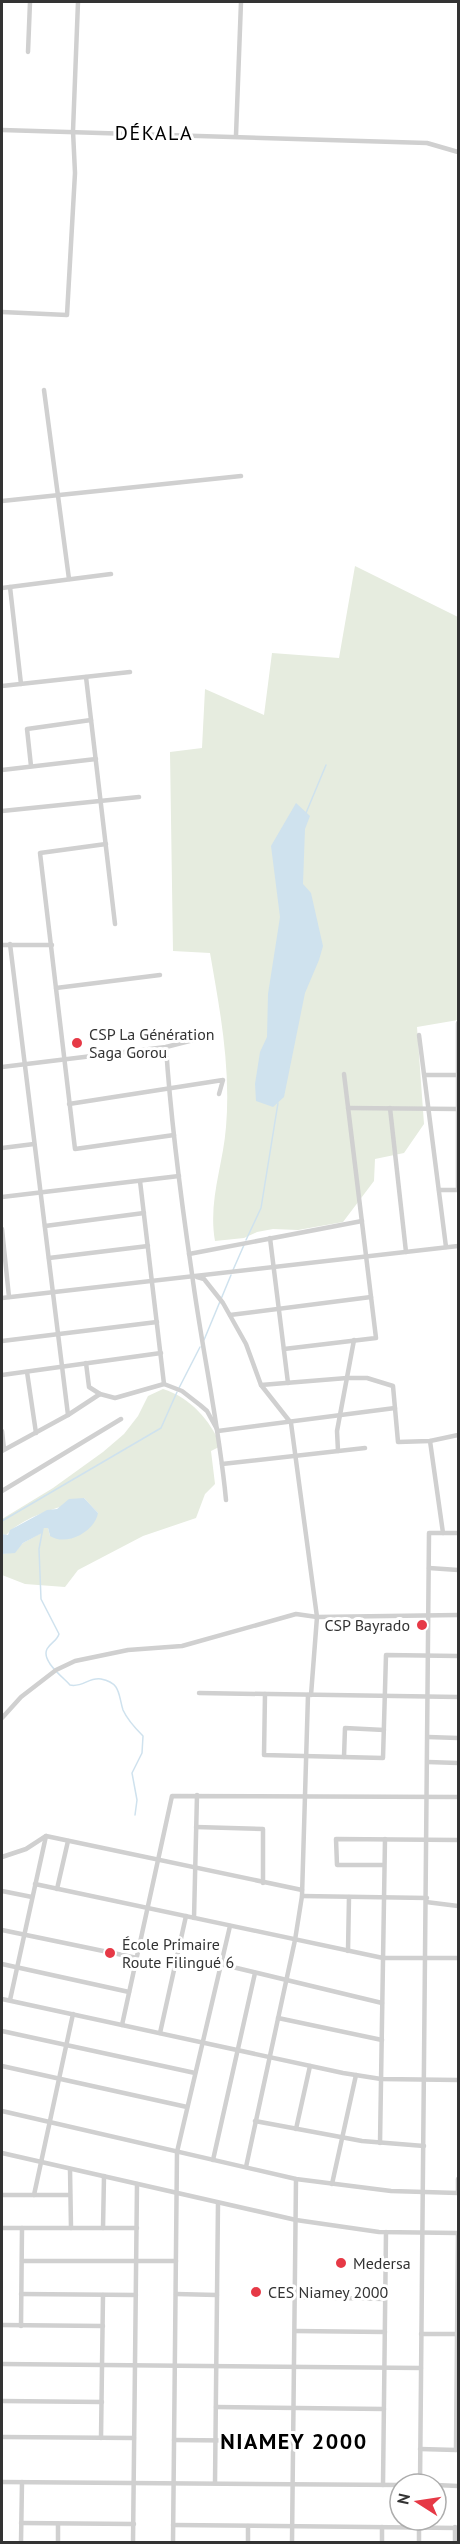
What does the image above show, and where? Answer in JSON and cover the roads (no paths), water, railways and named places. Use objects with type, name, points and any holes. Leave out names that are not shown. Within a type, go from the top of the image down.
[{"type":"street","points":[[28,52],[30,2]]},
{"type":"street","points":[[2,312],[67,315],[75,173],[73,131],[78,2]]},
{"type":"street","points":[[236,135],[241,2]]},
{"type":"street","points":[[2,130],[236,135],[426,143],[459,152]]},
{"type":"street","points":[[44,390],[69,579]]},
{"type":"street","points":[[2,501],[241,476]]},
{"type":"street","points":[[2,588],[111,574]]},
{"type":"street","points":[[9,587],[21,684]]},
{"type":"street","points":[[2,686],[130,672]]},
{"type":"street","points":[[86,677],[115,924]]},
{"type":"street","points":[[31,766],[27,729],[91,720]]},
{"type":"street","points":[[2,770],[96,759]]},
{"type":"street","points":[[2,811],[139,797]]},
{"type":"street","points":[[106,844],[40,853],[75,1149],[174,1134]]},
{"type":"street","points":[[10,944],[68,1415]]},
{"type":"street","points":[[2,945],[52,945]]},
{"type":"street","points":[[56,988],[160,975]]},
{"type":"street","points":[[439,1190],[458,1190],[458,1023]]},
{"type":"street","points":[[2,1067],[166,1047],[213,1035]]},
{"type":"street","points":[[419,1035],[446,1247]]},
{"type":"street","points":[[166,1047],[189,1254],[218,1431],[226,1500]]},
{"type":"street","points":[[284,1349],[376,1338],[344,1074]]},
{"type":"street","points":[[425,1074],[458,1075]]},
{"type":"street","points":[[69,1104],[223,1080],[219,1094]]},
{"type":"street","points":[[348,1108],[458,1109]]},
{"type":"street","points":[[390,1108],[406,1252]]},
{"type":"street","points":[[2,1148],[34,1144]]},
{"type":"street","points":[[2,1197],[180,1176]]},
{"type":"street","points":[[140,1181],[164,1384]]},
{"type":"street","points":[[45,1226],[144,1214]]},
{"type":"street","points":[[189,1254],[362,1221]]},
{"type":"street","points":[[2,1229],[9,1297]]},
{"type":"street","points":[[270,1238],[288,1383]]},
{"type":"street","points":[[49,1258],[148,1246]]},
{"type":"street","points":[[2,1298],[459,1246]]},
{"type":"street","points":[[192,1276],[204,1279],[230,1315],[246,1344],[261,1385],[291,1423],[317,1617],[305,1756],[302,1893],[295,1940],[246,2167]]},
{"type":"street","points":[[230,1315],[371,1297]]},
{"type":"street","points":[[2,1341],[157,1322]]},
{"type":"street","points":[[338,1451],[337,1431],[354,1341]]},
{"type":"street","points":[[2,1375],[161,1353]]},
{"type":"street","points":[[86,1363],[89,1387],[100,1394],[115,1398],[164,1384],[182,1391],[207,1411],[218,1431]]},
{"type":"street","points":[[27,1372],[36,1433]]},
{"type":"street","points":[[261,1385],[367,1378],[393,1386],[398,1442],[430,1441],[459,1435]]},
{"type":"street","points":[[2,1431],[3,1450],[68,1415],[100,1394]]},
{"type":"street","points":[[218,1431],[395,1408]]},
{"type":"street","points":[[2,1491],[121,1419]]},
{"type":"street","points":[[430,1441],[443,1533]]},
{"type":"street","points":[[222,1464],[365,1448]]},
{"type":"street","points":[[420,2472],[429,1533],[459,1533]]},
{"type":"street","points":[[429,1568],[459,1570]]},
{"type":"street","points":[[2,1718],[21,1697],[56,1670],[75,1662],[128,1650],[182,1646],[296,1614],[317,1617],[459,1615]]},
{"type":"street","points":[[265,1694],[264,1755],[383,1758],[386,1655],[459,1656]]},
{"type":"street","points":[[199,1693],[459,1697]]},
{"type":"street","points":[[344,1757],[345,1728],[384,1730]]},
{"type":"street","points":[[428,1737],[459,1738]]},
{"type":"street","points":[[428,1762],[459,1763]]},
{"type":"street","points":[[194,1918],[197,1795]]},
{"type":"street","points":[[122,2025],[172,1796],[459,1797]]},
{"type":"street","points":[[196,1827],[263,1829],[263,1882]]},
{"type":"street","points":[[10,2000],[46,1836]]},
{"type":"street","points":[[2,1857],[26,1849],[46,1836],[195,1870],[263,1882],[302,1893],[427,1900],[459,1906]]},
{"type":"street","points":[[384,1865],[335,1863],[336,1839],[459,1840]]},
{"type":"street","points":[[380,2143],[385,1839]]},
{"type":"street","points":[[57,1889],[68,1841]]},
{"type":"street","points":[[35,1884],[383,1958],[459,1958]]},
{"type":"street","points":[[2,1891],[32,1897]]},
{"type":"street","points":[[348,1951],[349,1897]]},
{"type":"street","points":[[160,2033],[186,1916]]},
{"type":"street","points":[[173,2542],[177,2151],[230,1926]]},
{"type":"street","points":[[2,1930],[137,1959]]},
{"type":"street","points":[[2,1964],[129,1992]]},
{"type":"street","points":[[220,1964],[382,2003]]},
{"type":"street","points":[[213,2160],[255,1973]]},
{"type":"street","points":[[2,1999],[356,2075],[381,2079],[459,2080]]},
{"type":"street","points":[[34,2195],[73,2014]]},
{"type":"street","points":[[278,2018],[382,2040]]},
{"type":"street","points":[[2,2031],[195,2073]]},
{"type":"street","points":[[2,2066],[187,2107]]},
{"type":"street","points":[[296,2129],[310,2066]]},
{"type":"street","points":[[332,2184],[356,2075]]},
{"type":"street","points":[[2,2111],[296,2179],[391,2191],[458,2193],[459,2179]]},
{"type":"street","points":[[255,2121],[342,2138],[424,2146]]},
{"type":"street","points":[[2,2153],[296,2220],[386,2232],[458,2233],[457,2450],[420,2449]]},
{"type":"street","points":[[70,2169],[71,2228]]},
{"type":"street","points":[[103,2228],[104,2176]]},
{"type":"street","points":[[292,2542],[296,2179]]},
{"type":"street","points":[[133,2542],[137,2184]]},
{"type":"street","points":[[2,2195],[70,2195]]},
{"type":"street","points":[[215,2483],[218,2203]]},
{"type":"street","points":[[2,2228],[137,2228]]},
{"type":"street","points":[[21,2326],[22,2228]]},
{"type":"street","points":[[383,2485],[386,2232]]},
{"type":"street","points":[[22,2261],[176,2262]]},
{"type":"street","points":[[21,2294],[136,2295]]},
{"type":"street","points":[[176,2294],[217,2295]]},
{"type":"street","points":[[101,2438],[103,2295]]},
{"type":"street","points":[[295,2297],[385,2299]]},
{"type":"street","points":[[2,2325],[103,2326]]},
{"type":"street","points":[[295,2331],[385,2332]]},
{"type":"street","points":[[421,2334],[458,2334]]},
{"type":"street","points":[[2,2364],[421,2368]]},
{"type":"street","points":[[2,2401],[102,2402]]},
{"type":"street","points":[[216,2407],[384,2409]]},
{"type":"street","points":[[2,2437],[135,2438]]},
{"type":"street","points":[[174,2440],[294,2441]]},
{"type":"street","points":[[2,2482],[388,2485]]},
{"type":"street","points":[[21,2482],[21,2542]]},
{"type":"street","points":[[21,2523],[134,2524]]},
{"type":"street","points":[[58,2524],[58,2542]]},
{"type":"street","points":[[173,2525],[388,2527]]},
{"type":"street","points":[[248,2526],[248,2542]]},
{"type":"street","points":[[382,2527],[382,2542]]},
{"type":"street","points":[[454,2542],[457,2528]]},
{"type":"water","points":[[296,803],[310,816],[305,829],[303,884],[311,893],[323,946],[305,993],[284,1097],[273,1107],[256,1101],[255,1084],[260,1052],[267,1037],[268,994],[280,917],[271,846]]},
{"type":"water","points":[[84,1498],[98,1513],[92,1526],[86,1531],[64,1540],[50,1536],[48,1528],[43,1528],[42,1533],[23,1543],[15,1553],[2,1554],[2,1534],[8,1535],[10,1530],[47,1510],[57,1509],[69,1499]]},
{"type":"waterway","points":[[306,813],[326,765]]},
{"type":"waterway","points":[[246,1240],[261,1208],[278,1103]]},
{"type":"waterway","points":[[233,1270],[244,1245]]},
{"type":"waterway","points":[[204,1340],[231,1275]]},
{"type":"waterway","points":[[179,1388],[200,1347]]},
{"type":"waterway","points":[[2,1521],[161,1428],[177,1392]]},
{"type":"waterway","points":[[43,1528],[39,1549],[41,1599],[59,1634],[47,1649],[47,1659],[70,1685],[101,1679],[112,1683],[118,1690],[123,1710],[143,1736],[142,1753],[132,1773],[137,1800],[135,1815]]},
{"type":"place","name":"CSP La Génération Saga Gorou","points":[[77,1043]]},
{"type":"place","name":"CSP Bayrado","points":[[422,1625]]},
{"type":"place","name":"École Primaire Route Filingué 6","points":[[110,1953]]},
{"type":"place","name":"Medersa","points":[[341,2263]]},
{"type":"place","name":"CES Niamey 2000","points":[[256,2292]]},
{"type":"district","name":"DÉKALA","points":[[154,133]]},
{"type":"district","name":"NIAMEY 2000","points":[[294,2441]]}]
